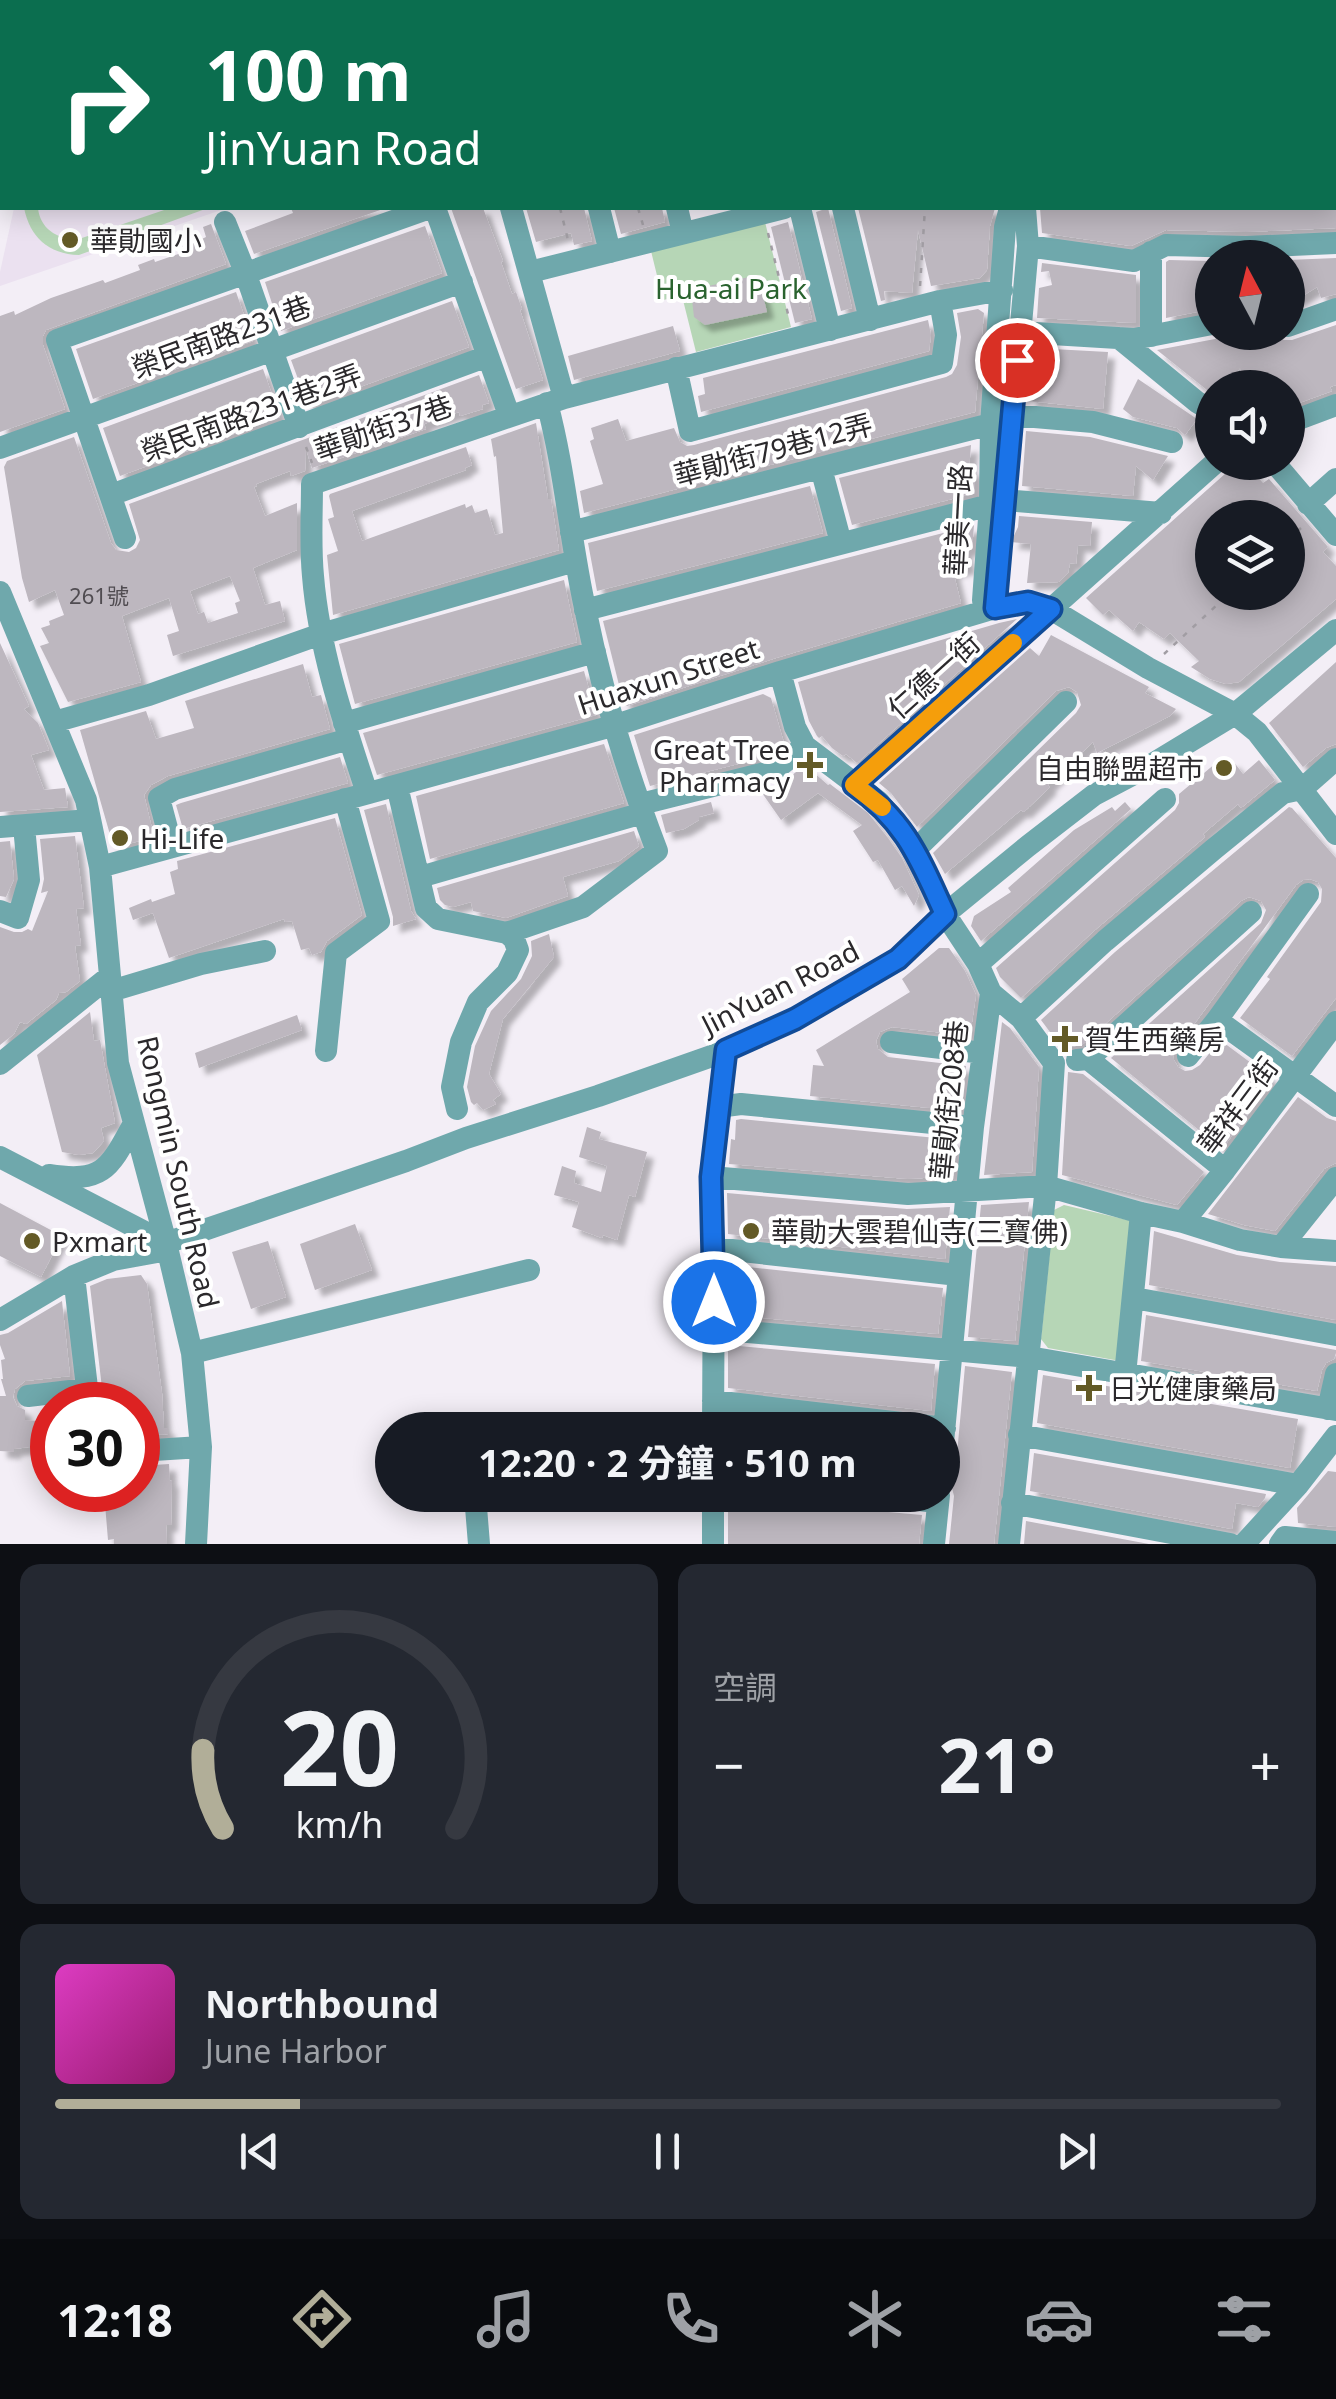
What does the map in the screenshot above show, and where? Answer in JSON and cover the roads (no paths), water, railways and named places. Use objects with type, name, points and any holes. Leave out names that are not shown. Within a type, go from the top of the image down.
[{"type":"street","points":[[125,538],[57,340],[426,210]]},
{"type":"street","points":[[433,210],[509,415]]},
{"type":"street","points":[[507,933],[584,907],[658,851],[616,725],[585,610],[571,532],[556,400],[530,272],[513,210]]},
{"type":"street","points":[[600,210],[610,252]]},
{"type":"street","points":[[677,210],[683,233]]},
{"type":"street","points":[[530,272],[764,210]]},
{"type":"street","points":[[800,210],[830,330]]},
{"type":"street","points":[[843,210],[870,320]]},
{"type":"street","name":"華美一路","points":[[995,608],[984,600],[997,502],[1002,420],[1002,290],[1009,210]]},
{"type":"street","name":"華美一路","points":[[1002,420],[1019,332],[1028,246],[1025,210]]},
{"type":"street","points":[[225,222],[299,427]]},
{"type":"street","points":[[1305,247],[1336,244]]},
{"type":"street","points":[[1028,246],[1134,261],[1166,245],[1195,248]]},
{"type":"street","points":[[1151,252],[1151,336]]},
{"type":"street","name":"榮民南路231巷","points":[[0,448],[462,282]]},
{"type":"street","name":"華勛街37巷","points":[[326,1050],[336,953],[379,922],[347,731],[321,634],[312,575],[312,484],[556,400],[929,304],[1002,290]]},
{"type":"street","points":[[676,368],[690,431],[942,363],[946,335],[929,304]]},
{"type":"street","points":[[1305,320],[1336,309]]},
{"type":"street","points":[[1019,332],[1134,339],[1195,327]]},
{"type":"street","points":[[1119,338],[1195,400]]},
{"type":"street","name":"榮民南路231巷2弄","points":[[111,495],[488,356]]},
{"type":"street","points":[[1305,417],[1336,406]]},
{"type":"street","name":"華勛街79巷12弄","points":[[571,532],[1002,420],[1093,422],[1172,442]]},
{"type":"street","points":[[821,468],[841,544]]},
{"type":"street","points":[[1308,504],[1336,479]]},
{"type":"street","name":"仁德一街","points":[[854,785],[1197,480]]},
{"type":"street","points":[[1289,480],[1336,535]]},
{"type":"street","points":[[585,610],[997,502],[1161,513]]},
{"type":"street","points":[[54,722],[149,694],[321,634],[575,560]]},
{"type":"street","name":"Rongmin South Road","points":[[1,598],[86,800],[100,867],[118,1063],[192,1353],[202,1447],[196,1544]]},
{"type":"street","name":"仁德一街","points":[[780,672],[995,608],[1028,602],[1051,609],[1148,668],[1235,714],[1257,732],[1336,834]]},
{"type":"street","name":"JinYuan Road","points":[[0,1320],[74,1276],[113,1260],[167,1246],[466,1138],[598,1096],[726,1050],[795,1019],[898,959],[945,914],[1094,796],[1235,714],[1336,630]]},
{"type":"street","points":[[172,847],[159,798],[175,789],[595,652]]},
{"type":"street","name":"Huaxun Street","points":[[100,867],[616,725],[780,672],[795,727],[805,746]]},
{"type":"street","points":[[915,850],[1066,702]]},
{"type":"street","points":[[420,878],[773,771],[805,746],[879,802],[915,850],[945,914],[978,964],[991,992],[1021,1018],[1054,1063],[1046,1186],[1009,1544]]},
{"type":"street","points":[[1021,1018],[1214,849],[1283,793],[1302,789],[1336,758]]},
{"type":"street","points":[[397,786],[426,908],[438,919],[507,933],[514,938],[518,950],[508,973],[478,1002],[461,1042],[452,1087],[458,1109]]},
{"type":"street","points":[[978,964],[1165,799]]},
{"type":"street","points":[[0,827],[90,820]]},
{"type":"street","points":[[0,911],[18,918],[29,880],[24,826]]},
{"type":"street","points":[[1188,1056],[1308,894]]},
{"type":"street","points":[[1054,1063],[1088,1059],[1251,912]]},
{"type":"street","points":[[0,1064],[110,983],[265,951]]},
{"type":"street","name":"華勛街208巷","points":[[946,1412],[991,992]]},
{"type":"street","points":[[1217,1020],[1336,1106]]},
{"type":"street","name":"華祥三街","points":[[1183,1222],[1336,1022]]},
{"type":"street","points":[[891,1042],[983,1053]]},
{"type":"street","points":[[714,1412],[711,1177],[726,1050]]},
{"type":"street","points":[[1088,1059],[1225,1170]]},
{"type":"street","points":[[718,1106],[741,1104],[974,1127]]},
{"type":"street","points":[[30,1172],[76,1180],[101,1173],[115,1158],[133,1124]]},
{"type":"street","points":[[0,1157],[167,1246]]},
{"type":"street","points":[[711,1177],[908,1194],[1046,1186],[1240,1240],[1336,1252]]},
{"type":"street","points":[[1281,1247],[1336,1178]]},
{"type":"street","points":[[1125,1374],[1141,1213]]},
{"type":"street","points":[[714,1248],[958,1275]]},
{"type":"street","points":[[192,1353],[530,1270]]},
{"type":"street","points":[[74,1276],[86,1382]]},
{"type":"street","points":[[1134,1298],[1336,1335]]},
{"type":"street","points":[[714,1329],[1029,1357],[1332,1410],[1336,1374]]},
{"type":"street","points":[[714,1402],[803,1412]]},
{"type":"street","points":[[1020,1435],[1298,1485]]},
{"type":"street","points":[[1244,1544],[1336,1436]]},
{"type":"street","points":[[160,1449],[202,1447]]},
{"type":"street","points":[[1012,1503],[1230,1544]]},
{"type":"street","points":[[476,1512],[479,1544]]},
{"type":"street","points":[[713,1512],[713,1544]]},
{"type":"street","points":[[934,1544],[937,1512]]},
{"type":"street","points":[[1280,1544],[1285,1538],[1336,1542]]},
{"type":"place","name":"華勛國小","points":[[70,240]]},
{"type":"place","name":"Great Tree Pharmacy","points":[[810,765]]},
{"type":"place","name":"自由聯盟超市","points":[[1224,768]]},
{"type":"place","name":"Hi-Life","points":[[120,838]]},
{"type":"place","name":"賀生西藥房","points":[[1065,1039]]},
{"type":"place","name":"華勛大雲碧仙寺(三寶佛)","points":[[751,1231]]},
{"type":"place","name":"Pxmart","points":[[32,1241]]},
{"type":"place","name":"日光健康藥局","points":[[1089,1388]]},
{"type":"park label","name":"Hua-ai Park","points":[[731,288]]}]
